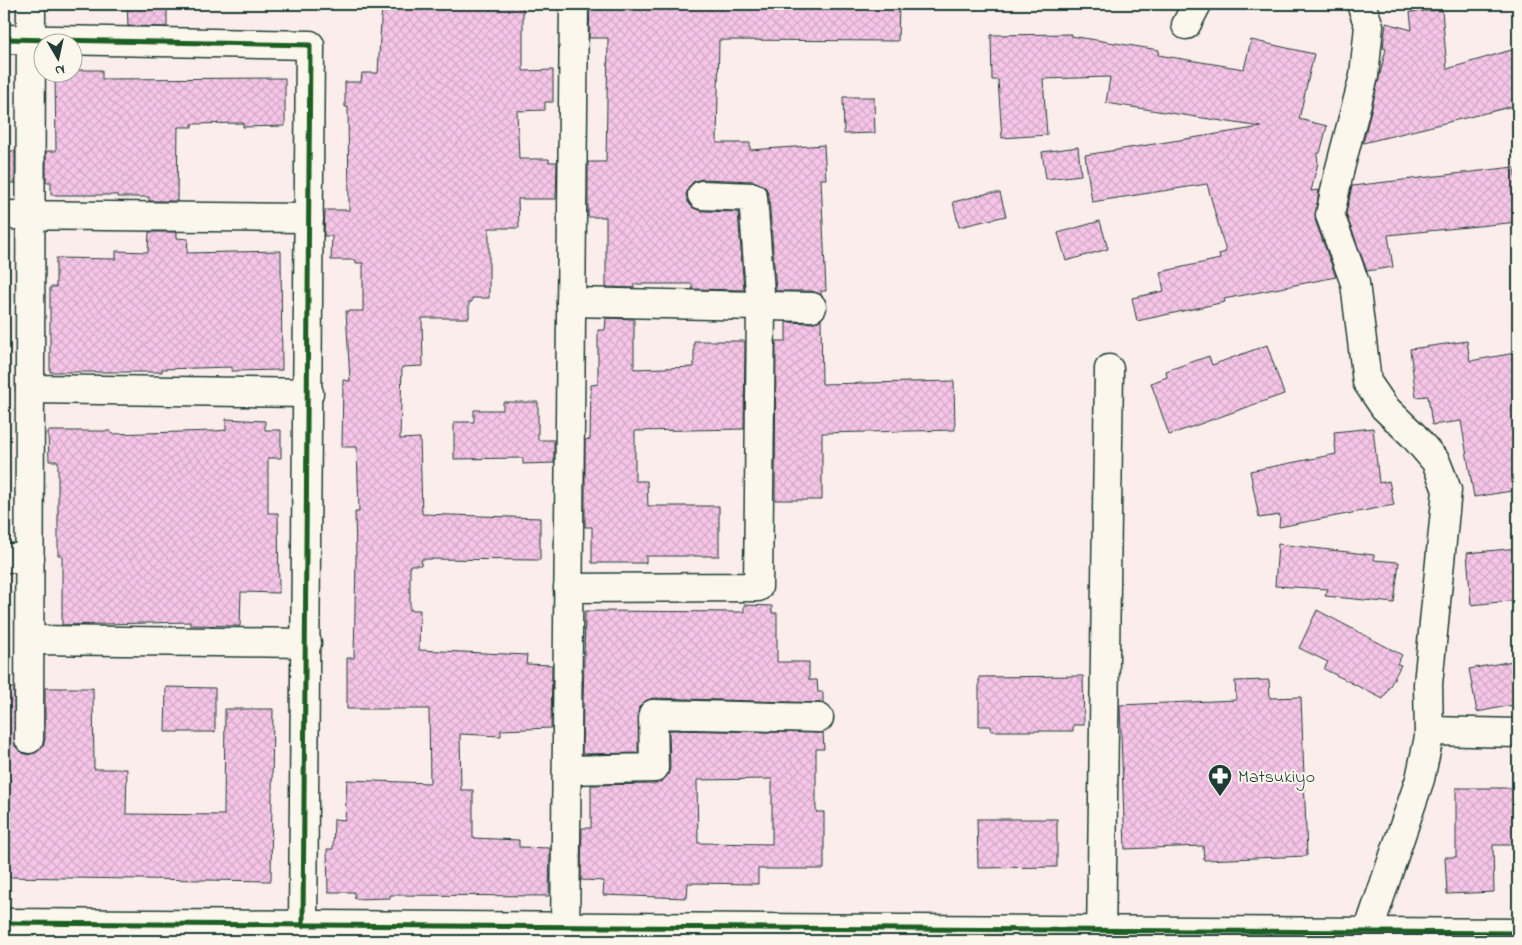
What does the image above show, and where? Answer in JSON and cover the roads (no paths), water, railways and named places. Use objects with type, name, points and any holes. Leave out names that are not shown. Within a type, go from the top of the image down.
[{"type":"street","points":[[32,4],[32,32]]},
{"type":"street","points":[[564,934],[574,4]]},
{"type":"street","points":[[1361,4],[1369,26],[1364,76],[1330,215],[1355,283],[1367,382],[1384,407],[1413,435],[1436,462],[1446,490],[1428,684],[1430,731],[1420,779],[1368,932]]},
{"type":"street","points":[[4,39],[32,39],[30,389],[17,558],[30,640],[29,739]]},
{"type":"street","points":[[82,40],[310,45],[307,643],[303,926]]},
{"type":"street","points":[[568,588],[758,587],[761,306],[753,197],[702,195]]},
{"type":"street","points":[[4,215],[309,218]]},
{"type":"street","points":[[571,302],[812,307]]},
{"type":"street","points":[[1101,936],[1109,369]]},
{"type":"street","points":[[30,389],[308,394]]},
{"type":"street","points":[[30,640],[307,643]]},
{"type":"street","points":[[567,770],[654,768],[653,714],[819,718]]},
{"type":"street","points":[[1430,731],[1518,733]]},
{"type":"street","points":[[21,925],[303,926],[564,934],[1101,936],[1368,932],[1518,933]]},
{"type":"place","name":"Matsukiyo","points":[[1220,797]]}]
